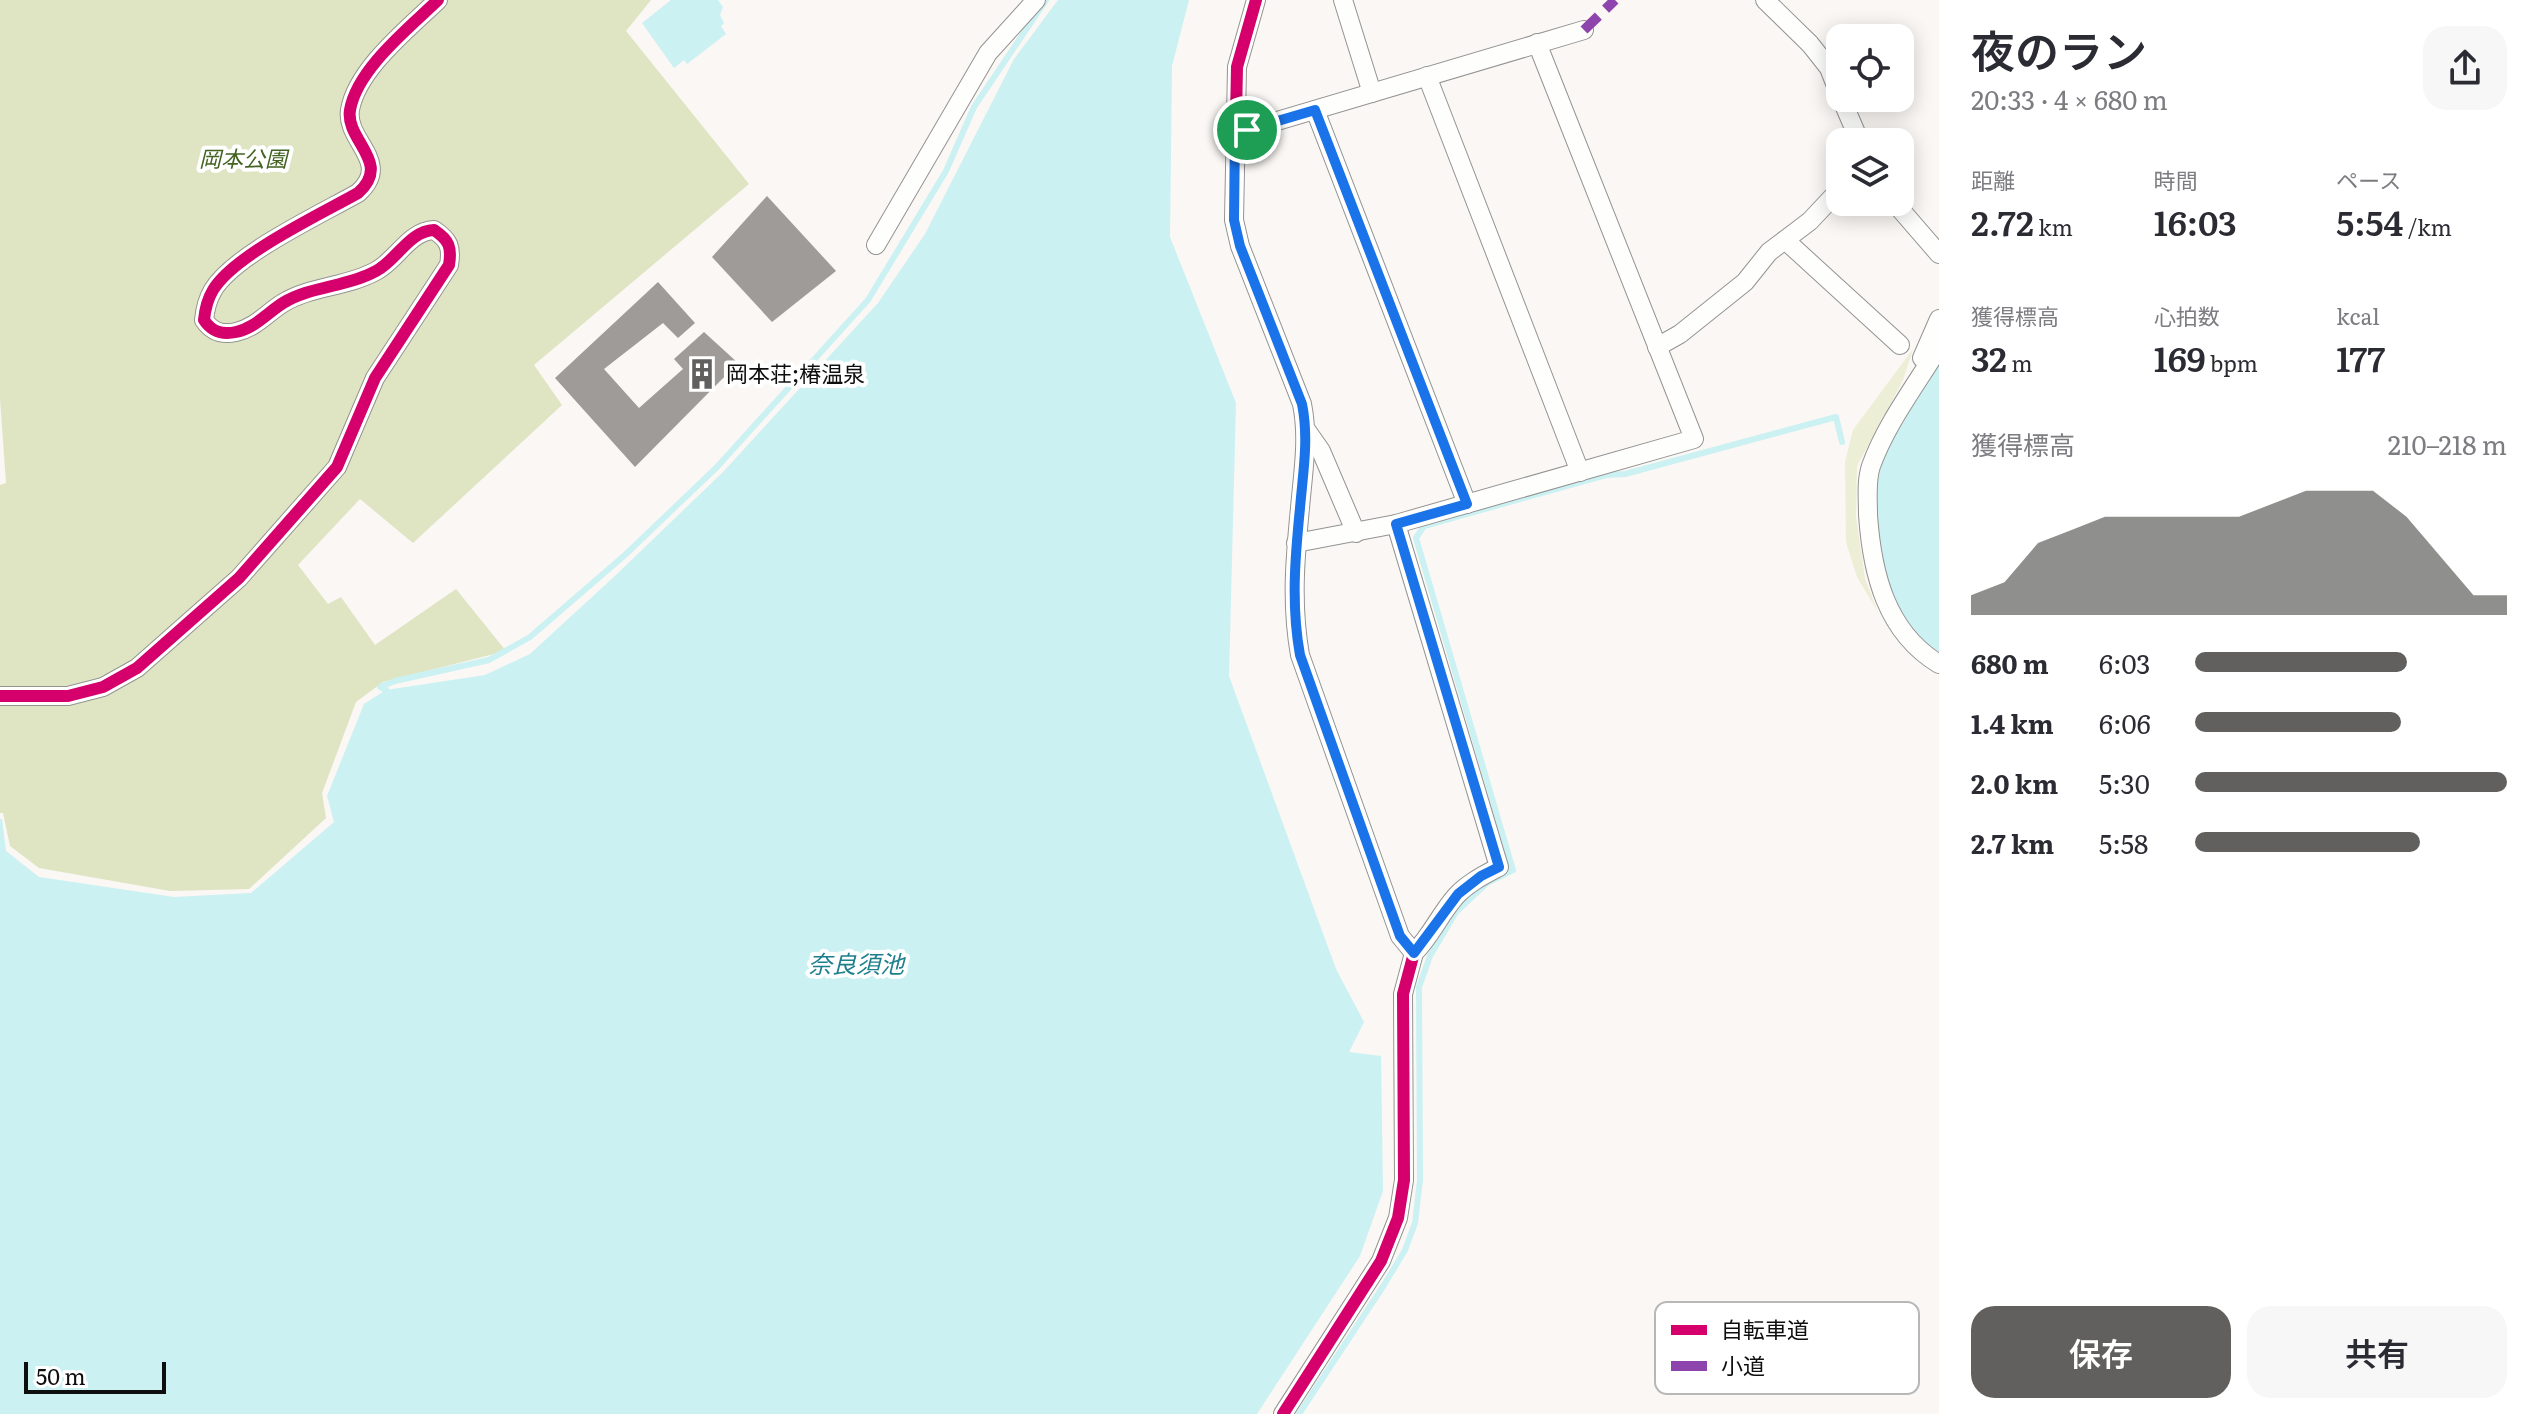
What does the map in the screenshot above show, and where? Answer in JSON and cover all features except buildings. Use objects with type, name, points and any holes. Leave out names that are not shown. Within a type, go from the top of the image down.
[{"type":"street","points":[[0,696],[68,696],[103,687],[137,668],[239,578],[337,467],[375,378],[449,265],[450,244],[445,237],[434,230],[419,233],[389,263],[374,272],[283,303],[256,324],[237,332],[219,333],[209,328],[204,320],[206,306],[213,289],[245,256],[358,193],[368,184],[371,174],[369,159],[349,114],[353,95],[381,55],[438,0]]},
{"type":"street","points":[[876,245],[988,53],[1036,0]]},
{"type":"street","points":[[1256,0],[1237,67],[1234,220],[1240,246],[1302,404],[1307,431],[1296,543],[1293,618],[1300,655],[1400,936],[1414,953]]},
{"type":"street","points":[[1343,0],[1372,93]]},
{"type":"street","points":[[1765,0],[1826,64]]},
{"type":"street","points":[[1235,129],[1247,130],[1584,30]]},
{"type":"street","points":[[1296,543],[1396,524],[1694,439],[1537,43]]},
{"type":"street","points":[[1427,76],[1580,472]]},
{"type":"street","points":[[1315,110],[1467,504]]},
{"type":"street","points":[[1657,347],[1680,334],[1745,282],[1769,252],[1810,221],[1826,204]]},
{"type":"street","points":[[1906,216],[1939,254]]},
{"type":"street","points":[[1785,240],[1900,345]]},
{"type":"street","points":[[1923,373],[1922,358],[1939,319]]},
{"type":"street","points":[[1939,347],[1881,444],[1870,469],[1867,490],[1870,538],[1880,589],[1900,629],[1913,646],[1939,664]]},
{"type":"street","points":[[1307,431],[1321,451],[1356,533]]},
{"type":"street","points":[[1283,1414],[1381,1261],[1398,1218],[1404,1180],[1403,994],[1414,953],[1458,894],[1499,867],[1396,524]]},
{"type":"green space","name":"岡本公園","points":[[0,0],[651,0],[626,31],[749,184],[534,365],[562,405],[413,543],[360,499],[298,565],[328,604],[341,597],[375,645],[456,589],[506,651],[383,682],[356,702],[322,793],[326,818],[249,889],[170,891],[39,868],[10,846],[3,813],[0,813],[0,485],[6,483],[0,399]]},
{"type":"green space","points":[[1913,349],[1903,380],[1857,466],[1856,517],[1865,579],[1877,610],[1857,577],[1846,542],[1845,462],[1853,430]]},
{"type":"water","points":[[671,0],[718,0],[723,7],[720,15],[724,23],[721,26],[726,34],[687,64],[684,60],[674,68],[642,23]]},
{"type":"water","name":"奈良須池","points":[[1058,0],[1189,0],[1172,66],[1170,237],[1236,403],[1229,676],[1336,969],[1364,1022],[1349,1052],[1381,1056],[1383,1191],[1360,1256],[1257,1414],[0,1414],[0,819],[6,851],[39,877],[174,897],[251,893],[334,822],[327,796],[364,704],[386,690],[485,675],[530,654],[723,472],[878,303],[925,234],[1014,59]]},
{"type":"water","points":[[1939,362],[1939,652],[1919,638],[1897,604],[1882,558],[1875,510],[1880,470],[1891,442]]},
{"type":"waterway","points":[[386,690],[380,687],[489,660],[530,637],[625,555],[717,467],[868,300],[946,171],[974,107],[1046,0]]},
{"type":"waterway","points":[[1299,1414],[1384,1285],[1405,1250],[1415,1223],[1420,1180],[1419,987],[1430,956],[1456,912],[1487,883],[1513,870],[1416,538],[1424,526],[1606,475],[1625,474],[1836,417],[1842,442]]},
{"type":"marked path","points":[[1584,30],[1615,0]]},
{"type":"cycle path","points":[[0,696],[68,696],[103,687],[137,668],[239,578],[337,467],[375,378],[449,265],[450,249],[443,237],[434,230],[417,235],[376,271],[294,297],[243,330],[226,333],[214,330],[204,320],[206,309],[213,290],[239,263],[358,193],[368,182],[370,161],[350,121],[355,95],[363,79],[386,50],[438,0]]},
{"type":"cycle path","points":[[1256,0],[1237,67],[1234,220],[1240,246],[1302,404],[1304,417],[1305,456],[1295,582],[1300,655],[1400,936],[1414,953],[1403,994],[1404,1180],[1398,1218],[1381,1261],[1283,1414]]},
{"type":"place","name":"岡本荘;椿温泉","points":[[702,374]]},
{"type":"route","points":[[1315,110],[1467,504],[1396,524],[1499,867],[1458,894],[1414,953],[1400,936],[1300,655],[1293,618],[1296,543],[1307,431],[1302,404],[1240,246],[1234,220],[1235,129],[1247,130],[1315,110]]}]
